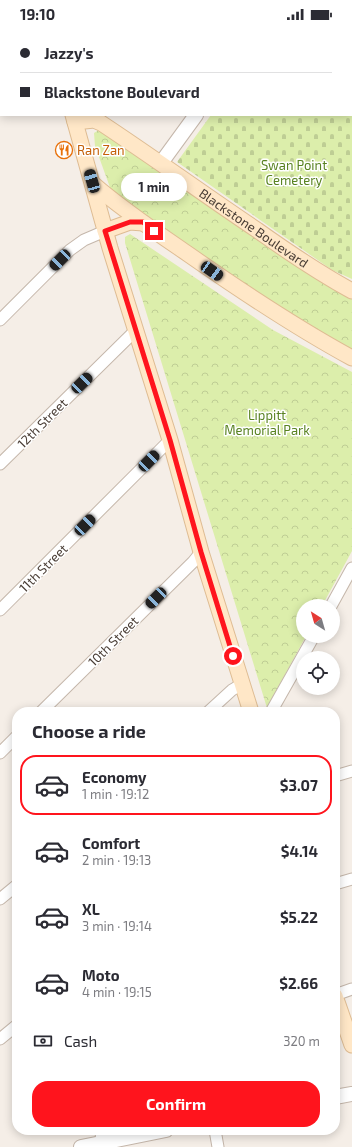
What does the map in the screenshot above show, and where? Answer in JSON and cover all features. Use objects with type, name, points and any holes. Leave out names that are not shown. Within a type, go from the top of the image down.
[{"type":"main road","name":"Blackstone Boulevard","points":[[74,118],[94,120],[102,123],[306,264],[352,291]]},
{"type":"main road","points":[[74,118],[105,231],[170,440],[201,552],[249,707]]},
{"type":"main road","points":[[93,184],[143,222],[235,287],[352,358]]},
{"type":"main road","points":[[105,231],[130,222],[143,222]]},
{"type":"main road","points":[[340,1010],[352,1045]]},
{"type":"street","points":[[161,163],[195,116]]},
{"type":"street","points":[[0,320],[70,250],[84,240],[105,231]]},
{"type":"street","name":"12th Street","points":[[0,464],[136,330]]},
{"type":"street","name":"11th Street","points":[[0,610],[170,440]]},
{"type":"street","name":"10th Street","points":[[46,707],[193,562],[201,552]]},
{"type":"street","points":[[335,599],[352,568]]},
{"type":"street","points":[[274,707],[310,643]]},
{"type":"street","points":[[213,707],[232,690],[242,684]]},
{"type":"street","points":[[0,753],[12,741]]},
{"type":"street","points":[[340,775],[352,771]]},
{"type":"street","points":[[340,883],[352,879]]},
{"type":"street","points":[[0,899],[12,889]]},
{"type":"street","points":[[340,993],[352,989]]},
{"type":"street","points":[[0,1039],[12,1029]]},
{"type":"street","points":[[340,1096],[352,1094]]},
{"type":"street","points":[[81,1147],[102,1140],[134,1135]]},
{"type":"street","points":[[216,1135],[218,1147]]},
{"type":"green space","name":"Swan Point Cemetery","points":[[210,116],[352,116],[352,279],[332,270],[177,162]]},
{"type":"green space","points":[[102,128],[352,297],[352,351],[244,287],[112,193],[95,146],[94,133]]},
{"type":"green space","name":"Lippitt Memorial Park","points":[[130,234],[273,330],[352,372],[352,551],[326,599],[296,599],[296,643],[302,643],[298,651],[296,651],[296,654],[268,707],[267,707],[125,243],[125,237]]},
{"type":"place","name":"Ran Zan","points":[[64,150]]},
{"type":"route","points":[[154,231],[143,222],[130,222],[105,231],[170,440],[201,552],[233,656]]}]
